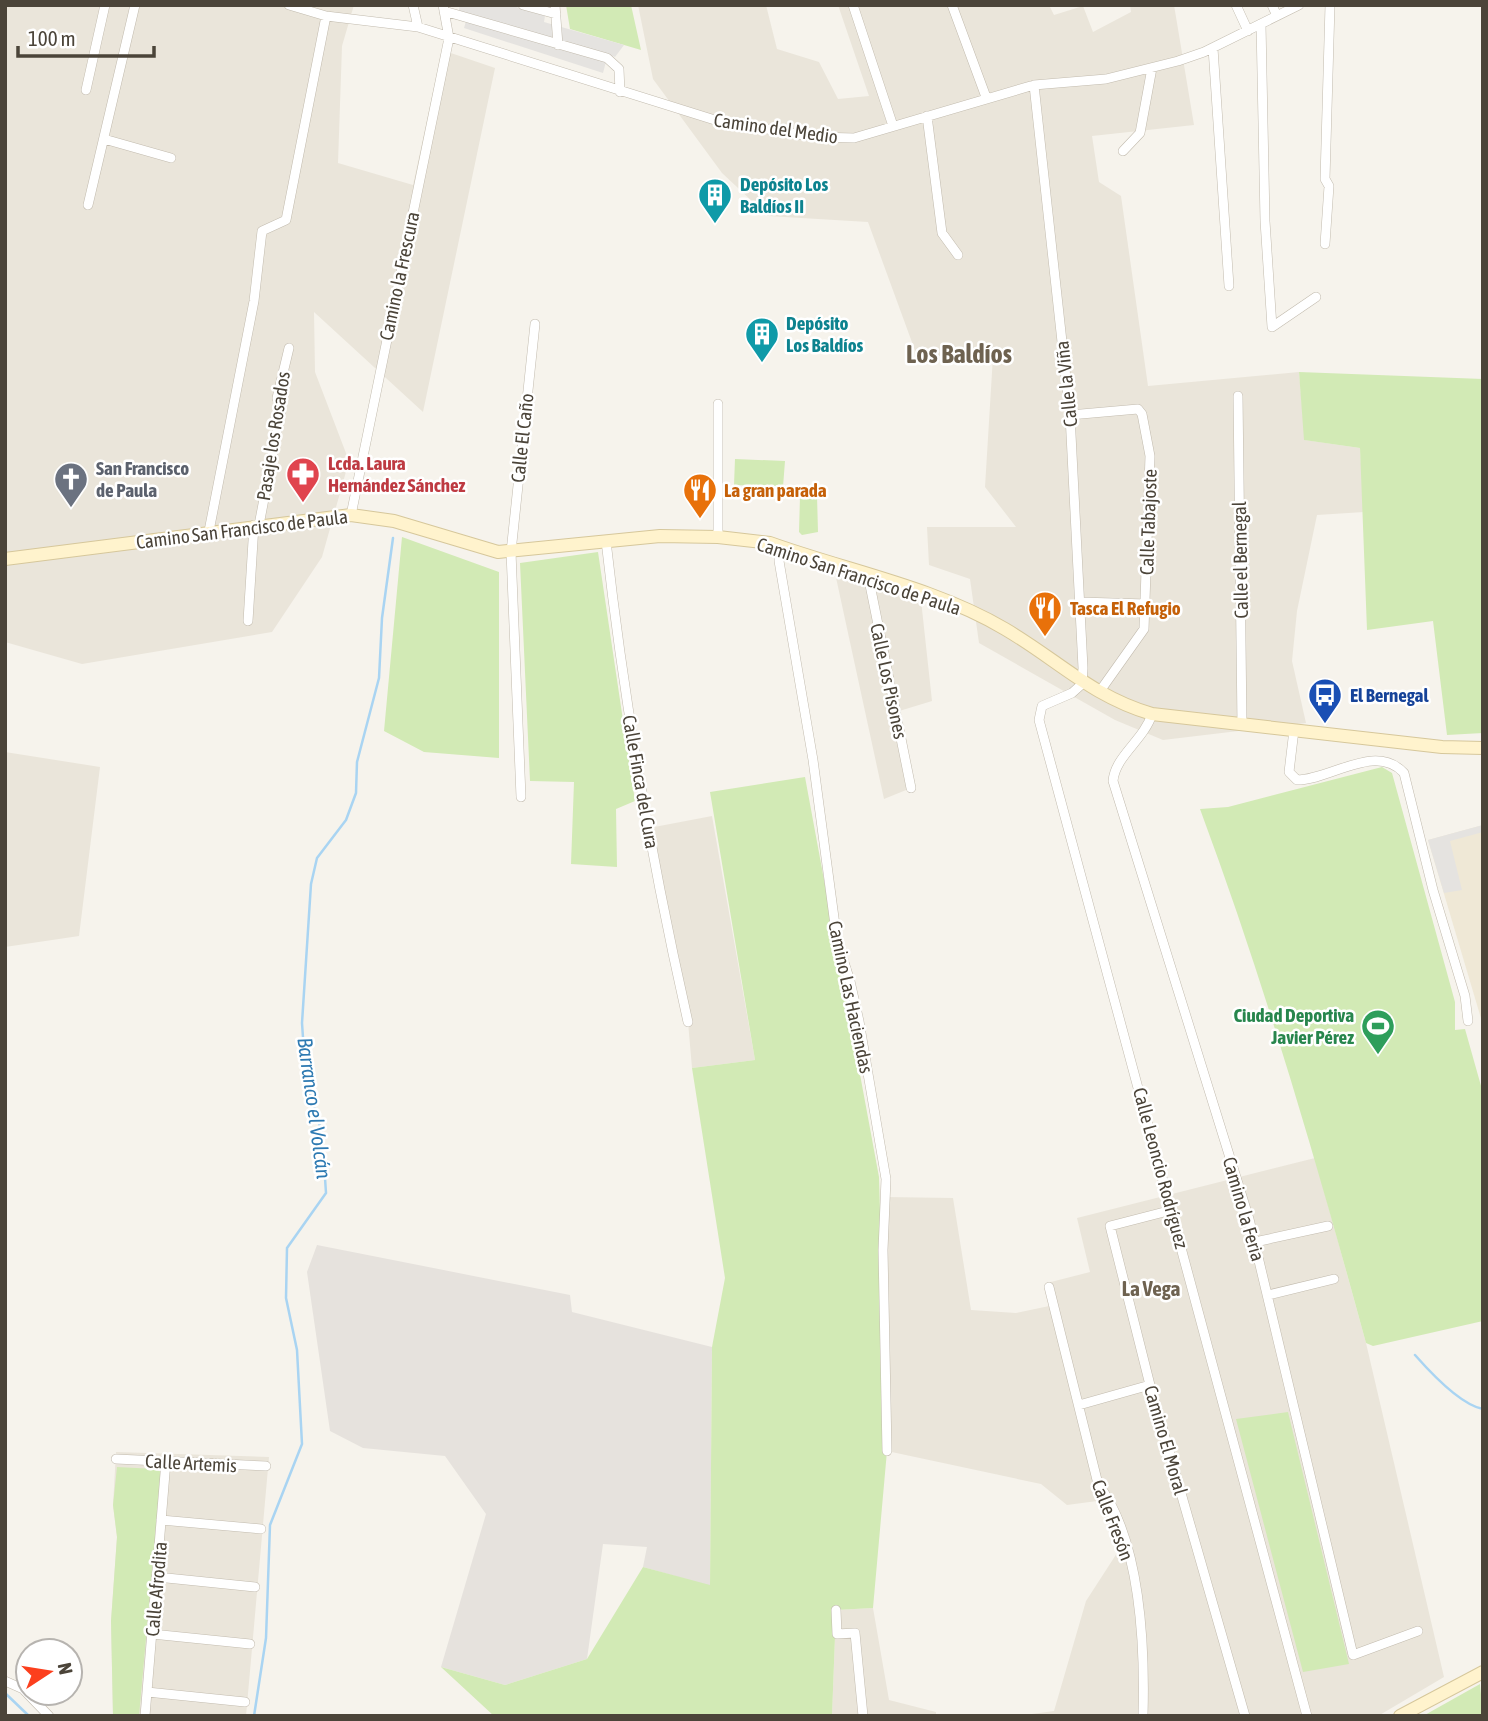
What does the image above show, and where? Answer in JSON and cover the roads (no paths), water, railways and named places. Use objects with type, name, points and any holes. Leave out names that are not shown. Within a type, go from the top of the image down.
[{"type":"main road","name":"Camino San Francisco de Paula","points":[[5,559],[351,515],[394,521],[475,547],[511,552],[660,536],[718,537],[779,547],[961,608],[1006,629],[1082,684],[1118,702],[1153,714],[1442,747],[1483,748]]},
{"type":"main road","points":[[1400,1716],[1483,1672]]},
{"type":"street","points":[[86,90],[104,5]]},
{"type":"street","points":[[88,205],[135,5]]},
{"type":"street","name":"Camino del Medio","points":[[289,5],[326,16],[418,27],[718,121],[816,137],[854,138],[1034,85],[1107,79],[1152,68],[1213,48],[1299,5]]},
{"type":"street","points":[[413,5],[418,27]]},
{"type":"street","points":[[523,5],[555,10],[558,45]]},
{"type":"street","points":[[853,5],[893,127]]},
{"type":"street","points":[[952,5],[986,97]]},
{"type":"street","points":[[1236,5],[1248,31]]},
{"type":"street","points":[[1272,5],[1277,16]]},
{"type":"street","points":[[1325,244],[1329,186],[1325,179],[1330,5]]},
{"type":"street","points":[[449,38],[443,8],[607,58],[619,69],[620,92]]},
{"type":"street","points":[[209,531],[254,301],[262,230],[286,220],[326,16]]},
{"type":"street","points":[[1261,24],[1265,221],[1272,327],[1316,297]]},
{"type":"street","name":"Camino la Frescura","points":[[351,515],[449,38]]},
{"type":"street","points":[[1213,48],[1229,286]]},
{"type":"street","points":[[1123,151],[1140,133],[1152,68]]},
{"type":"street","name":"Calle la Viña","points":[[1034,85],[1069,415],[1082,684]]},
{"type":"street","points":[[928,116],[943,233],[958,256]]},
{"type":"street","points":[[104,139],[171,158]]},
{"type":"street","name":"Calle El Caño","points":[[521,797],[511,552],[535,324]]},
{"type":"street","name":"Pasaje los Rosados","points":[[248,621],[256,525],[281,410],[277,398],[289,348]]},
{"type":"street","name":"Calle el Bernegal","points":[[1238,396],[1242,724]]},
{"type":"street","points":[[718,404],[718,537]]},
{"type":"street","name":"Calle Tabajoste","points":[[1069,415],[1138,409],[1142,414],[1150,456],[1144,629],[1138,642],[1100,691]]},
{"type":"street","name":"Calle Finca del Cura","points":[[606,541],[632,732],[670,942],[688,1022]]},
{"type":"street","name":"Camino Las Haciendas","points":[[779,547],[779,561],[813,761],[837,940],[853,995],[886,1179],[883,1250],[887,1451]]},
{"type":"street","name":"Calle Los Pisones","points":[[868,575],[911,788]]},
{"type":"street","points":[[1080,602],[1146,604]]},
{"type":"street","name":"Calle Leoncio Rodríguez","points":[[1082,684],[1072,693],[1042,706],[1039,720],[1307,1716]]},
{"type":"street","name":"Camino la Feria","points":[[1153,714],[1147,729],[1114,771],[1113,781],[1255,1242],[1353,1655],[1418,1631]]},
{"type":"street","points":[[1294,730],[1289,772],[1297,780],[1309,780],[1367,761],[1388,762],[1404,773],[1433,890],[1465,996],[1468,1020]]},
{"type":"street","name":"Camino El Moral","points":[[1172,1210],[1110,1226],[1150,1385],[1245,1716]]},
{"type":"street","points":[[1255,1242],[1328,1226]]},
{"type":"street","points":[[1268,1295],[1334,1279]]},
{"type":"street","name":"Calle Fresón","points":[[1049,1287],[1098,1484],[1108,1497],[1130,1561],[1144,1673],[1143,1716]]},
{"type":"street","points":[[1079,1405],[1150,1385]]},
{"type":"street","name":"Calle Artemis","points":[[117,1459],[266,1466]]},
{"type":"street","name":"Calle Afrodita","points":[[145,1716],[166,1461]]},
{"type":"street","points":[[162,1520],[261,1528]]},
{"type":"street","points":[[157,1577],[256,1587]]},
{"type":"street","points":[[836,1610],[837,1634],[855,1633],[863,1716]]},
{"type":"street","points":[[152,1634],[250,1644]]},
{"type":"street","points":[[5,1681],[23,1689],[49,1716]]},
{"type":"street","points":[[148,1692],[245,1702]]},
{"type":"waterway","name":"Barranco el Volcán","points":[[254,1716],[266,1638],[270,1525],[302,1444],[297,1350],[286,1298],[287,1248],[326,1193],[322,1133],[306,1081],[302,1023],[311,884],[317,858],[346,820],[356,793],[357,762],[379,678],[382,618],[393,538]]},
{"type":"waterway","points":[[1415,1355],[1456,1395],[1483,1409]]},
{"type":"waterway","points":[[5,1693],[29,1716]]},
{"type":"place","name":"Depósito Los Baldíos II","points":[[715,225]]},
{"type":"place","name":"Depósito Los Baldíos","points":[[762,364]]},
{"type":"place","name":"Lcda. Laura Hernández Sánchez","points":[[303,504]]},
{"type":"place","name":"San Francisco de Paula","points":[[71,509]]},
{"type":"place","name":"La gran parada","points":[[700,520]]},
{"type":"place","name":"Tasca El Refugio","points":[[1045,638]]},
{"type":"place","name":"El Bernegal","points":[[1325,725]]},
{"type":"place","name":"Ciudad Deportiva Javier Pérez","points":[[1378,1056]]},
{"type":"district","name":"Los Baldíos","points":[[959,354]]},
{"type":"district","name":"La Vega","points":[[1151,1289]]}]
